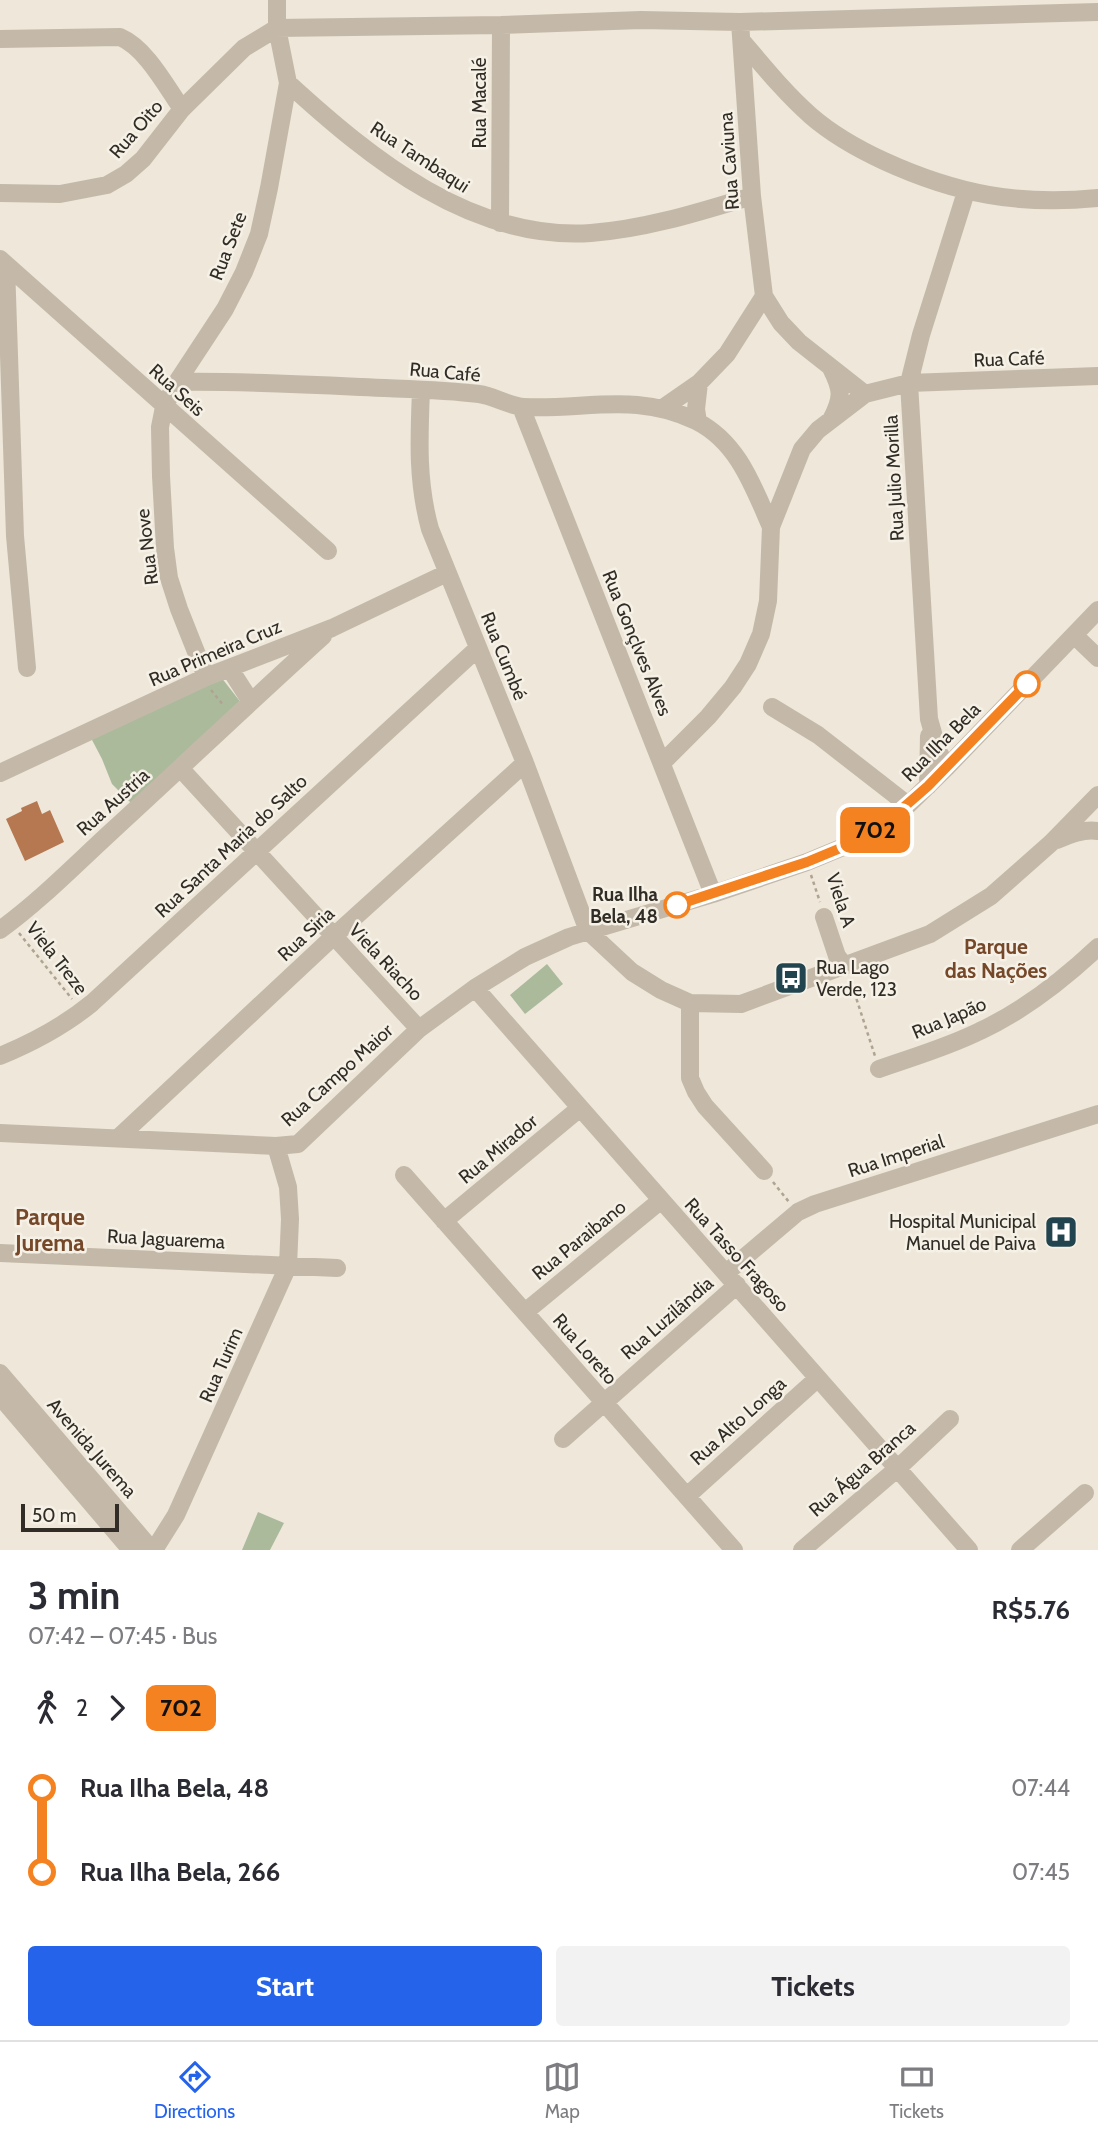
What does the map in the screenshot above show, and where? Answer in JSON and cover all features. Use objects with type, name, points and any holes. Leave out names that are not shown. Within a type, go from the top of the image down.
[{"type":"street","points":[[277,0],[277,28],[288,83]]},
{"type":"street","points":[[277,28],[641,20],[740,22],[1098,12]]},
{"type":"street","name":"Rua Caviuna","points":[[740,22],[757,255],[764,296]]},
{"type":"street","name":"Rua Macalé","points":[[500,223],[501,25]]},
{"type":"street","name":"Rua Oito","points":[[0,193],[60,194],[107,185],[126,174],[143,159],[182,109],[244,48],[277,28]]},
{"type":"street","points":[[0,39],[120,37],[140,50],[182,109]]},
{"type":"street","points":[[742,41],[777,83],[812,117],[852,146],[936,183],[966,192],[1022,200],[1098,198]]},
{"type":"street","name":"Rua Tambaqui","points":[[288,83],[319,112],[388,164],[453,206],[500,223],[542,232],[590,233],[636,227],[752,196]]},
{"type":"street","name":"Rua Sete","points":[[164,407],[177,382],[225,309],[259,234],[288,83]]},
{"type":"street","name":"Rua Julio Morilla","points":[[947,767],[938,751],[929,719],[909,383],[920,335],[966,192]]},
{"type":"street","points":[[3,262],[15,536],[27,668]]},
{"type":"street","name":"Rua Seis","points":[[3,262],[328,551]]},
{"type":"street","points":[[662,763],[708,717],[748,664],[761,634],[768,601],[771,527],[802,449],[818,430],[866,394],[799,342],[780,323],[764,296],[727,354],[699,383],[663,408]]},
{"type":"street","points":[[747,326],[768,320],[780,323]]},
{"type":"street","points":[[829,365],[841,392],[839,405],[831,420]]},
{"type":"street","name":"Rua Café","points":[[866,394],[909,383],[1098,376]]},
{"type":"street","name":"Rua Café","points":[[177,382],[238,381],[481,394],[521,407],[614,403],[663,408]]},
{"type":"street","points":[[698,422],[696,409],[699,383]]},
{"type":"street","name":"Rua Cumbé","points":[[421,390],[419,441],[422,502],[430,529],[525,764],[588,931]]},
{"type":"street","name":"Rua Nove","points":[[164,407],[160,428],[161,476],[169,578],[206,677]]},
{"type":"street","name":"Rua Gonçlves Alves","points":[[521,407],[713,894]]},
{"type":"street","points":[[663,408],[698,422],[724,441],[738,457],[771,527]]},
{"type":"street","points":[[750,479],[767,488],[778,488],[789,483]]},
{"type":"street","name":"Rua Primeira Cruz","points":[[0,773],[206,677],[332,628],[447,573]]},
{"type":"street","name":"Rua Ilha Bela","points":[[588,931],[713,894],[807,862],[880,828],[947,767],[1098,610]]},
{"type":"street","name":"Rua Austria","points":[[5,926],[181,769],[332,628]]},
{"type":"street","points":[[1074,635],[1098,658]]},
{"type":"street","name":"Rua Santa Maria do Salto","points":[[0,1056],[34,1042],[81,1011],[478,648]]},
{"type":"street","points":[[230,669],[246,707]]},
{"type":"street","points":[[772,707],[818,735],[908,805]]},
{"type":"street","points":[[928,786],[929,719]]},
{"type":"street","name":"Rua Siria","points":[[118,1138],[334,936],[525,764]]},
{"type":"street","name":"Viela Riacho","points":[[181,769],[419,1029]]},
{"type":"street","points":[[588,931],[632,972],[662,990],[690,1003],[741,1004],[930,934],[960,918],[991,896],[1051,843],[1098,795]]},
{"type":"street","points":[[1051,843],[1074,832],[1098,831]]},
{"type":"street","name":"Viela A","points":[[824,917],[837,956],[845,966]]},
{"type":"street","name":"Rua Campo Maior","points":[[0,1133],[276,1146],[298,1144],[419,1029],[475,988],[525,957],[588,931]]},
{"type":"street","name":"Rua Japão","points":[[880,1069],[980,1032],[1051,986],[1098,947]]},
{"type":"street","name":"Rua Tasso Fragoso","points":[[475,988],[969,1550]]},
{"type":"street","points":[[690,1003],[690,1078],[696,1092],[705,1106],[764,1171]]},
{"type":"street","name":"Rua Mirador","points":[[444,1222],[580,1108]]},
{"type":"street","name":"Rua Imperial","points":[[731,1279],[798,1212],[815,1204],[1098,1114]]},
{"type":"street","name":"Rua Turim","points":[[288,1187],[298,1144]]},
{"type":"street","name":"Rua Turim","points":[[153,1550],[176,1514],[288,1266],[288,1187],[276,1146]]},
{"type":"street","name":"Rua Loreto","points":[[404,1175],[734,1550]]},
{"type":"street","name":"Rua Paraibano","points":[[525,1312],[660,1201]]},
{"type":"street","name":"Rua Jaguarema","points":[[0,1253],[337,1268]]},
{"type":"street","name":"Rua Luzilândia","points":[[563,1439],[731,1279]]},
{"type":"street","name":"Avenida Jurema","points":[[0,1373],[153,1550]]},
{"type":"street","name":"Rua Alto Longa","points":[[687,1496],[818,1378]]},
{"type":"street","name":"Avenida Jurema","points":[[0,1396],[131,1550]]},
{"type":"street","name":"Rua Água Branca","points":[[802,1550],[898,1468],[950,1419]]},
{"type":"street","points":[[1020,1550],[1085,1493]]},
{"type":"path","points":[[206,677],[213,694],[221,704],[228,709],[246,707]]},
{"type":"path","name":"Viela A","points":[[807,862],[824,917]]},
{"type":"path","name":"Viela Treze","points":[[5,926],[81,1011]]},
{"type":"path","points":[[845,966],[880,1069]]},
{"type":"path","points":[[764,1171],[798,1212]]},
{"type":"green space","points":[[221,677],[242,704],[131,803],[112,784],[91,738]]},
{"type":"green space","points":[[547,964],[563,984],[525,1014],[510,995]]},
{"type":"green space","points":[[258,1512],[284,1523],[270,1550],[242,1550]]},
{"type":"building","points":[[37,801],[42,814],[50,810],[64,842],[25,861],[6,819]]},
{"type":"bus line","name":"702","points":[[677,905],[807,862],[880,828],[928,786],[1027,684]]},
{"type":"place","name":"Rua Ilha Bela, 48","points":[[677,905]]},
{"type":"place","name":"Rua Lago Verde, 123","points":[[791,978]]},
{"type":"place","name":"Hospital Municipal Manuel de Paiva","points":[[1061,1232]]},
{"type":"district","name":"Parque das Nações","points":[[996,958]]},
{"type":"district","name":"Parque Jurema","points":[[50,1230]]}]
